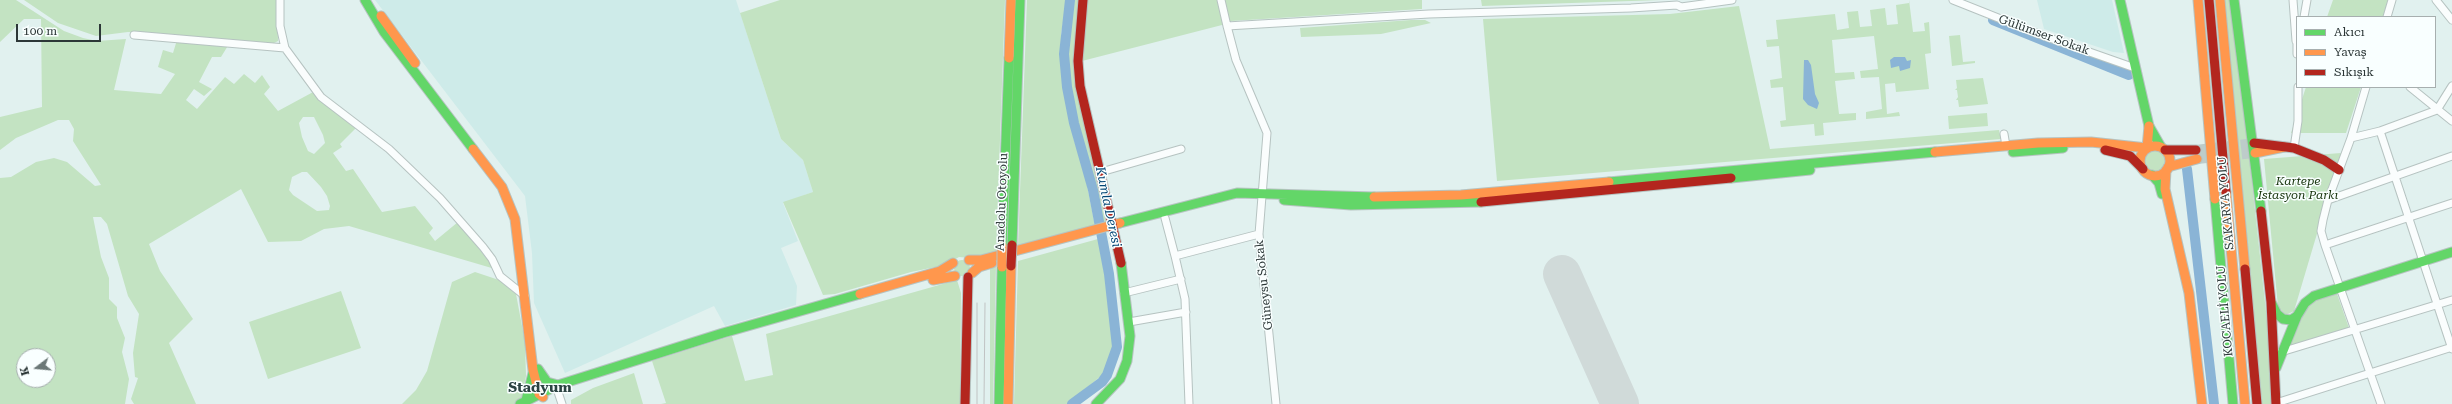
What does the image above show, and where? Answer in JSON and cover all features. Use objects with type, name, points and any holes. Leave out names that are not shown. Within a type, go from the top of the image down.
[{"type":"main road","points":[[365,0],[384,32],[502,187],[510,203],[515,219],[526,297]]},
{"type":"main road","points":[[371,0],[391,31],[510,188],[521,223],[529,326],[542,396]]},
{"type":"main road","name":"Anadolu Otoyolu","points":[[1008,404],[1007,266],[1002,246],[1011,0]]},
{"type":"main road","name":"Anadolu Otoyolu","points":[[999,404],[1007,266],[1012,245],[1020,0]]},
{"type":"main road","points":[[1083,0],[1078,74],[1083,102],[1115,227],[1129,322],[1128,350],[1124,370],[1114,388],[1096,404]]},
{"type":"main road","points":[[2120,0],[2149,126],[2169,159],[2165,189],[2189,293],[2202,404]]},
{"type":"main road","points":[[2198,0],[2233,404]]},
{"type":"main road","name":"KOCAELİ YOLU","points":[[2209,0],[2245,404]]},
{"type":"main road","name":"SAKARYA YOLU","points":[[2220,0],[2257,404]]},
{"type":"main road","points":[[2234,1],[2254,143],[2271,302],[2276,404]]},
{"type":"main road","points":[[2143,169],[2141,155],[2147,148],[2149,126]]},
{"type":"main road","points":[[1115,227],[1165,218],[1235,200],[1262,196],[1461,196],[2006,146],[2091,142],[2163,149],[2196,155],[2167,169],[2159,175],[2152,175]]},
{"type":"main road","points":[[2254,143],[2294,148],[2324,160],[2339,170]]},
{"type":"main road","points":[[2255,153],[2274,151],[2284,147]]},
{"type":"main road","points":[[525,403],[558,389],[724,336],[940,271],[961,257],[969,260],[981,260],[1115,227],[1205,200],[1237,193],[1351,205],[1462,204],[1914,160],[2064,148],[2116,151],[2130,156],[2143,169],[2152,175],[2160,187],[2183,280],[2199,404]]},
{"type":"main road","points":[[724,336],[942,277],[964,276],[983,266],[1065,240]]},
{"type":"main road","points":[[2274,376],[2281,352],[2295,319],[2309,300],[2338,288],[2452,252]]},
{"type":"main road","points":[[965,404],[966,294],[964,276],[972,264],[969,260]]},
{"type":"main road","points":[[953,263],[952,269],[964,276]]},
{"type":"main road","points":[[2271,302],[2277,314],[2283,319],[2295,319]]},
{"type":"main road","points":[[536,369],[547,382],[558,389]]},
{"type":"main road","points":[[525,403],[536,369]]},
{"type":"street","points":[[280,0],[280,26],[285,48],[321,97],[389,149],[436,193],[483,247],[495,263],[500,276],[526,297]]},
{"type":"street","points":[[1221,0],[1236,60],[1267,133],[1259,234]]},
{"type":"street","points":[[1227,26],[1429,14],[1631,8],[1676,2],[1680,7],[1732,0]]},
{"type":"street","name":"Gülümser Sokak","points":[[1953,0],[2135,68]]},
{"type":"street","points":[[2296,30],[2293,0],[2307,0],[2304,16]]},
{"type":"street","points":[[2387,16],[2392,0]]},
{"type":"street","points":[[2436,0],[2452,20]]},
{"type":"street","points":[[134,35],[285,48]]},
{"type":"street","points":[[2351,138],[2380,131],[2437,110],[2452,86]]},
{"type":"street","points":[[2294,148],[2298,121],[2298,88]]},
{"type":"street","points":[[2366,88],[2351,138],[2328,200],[2321,227],[2338,288],[2381,404]]},
{"type":"street","points":[[2411,88],[2452,121]]},
{"type":"street","points":[[2276,404],[2452,348],[2422,262],[2380,131]]},
{"type":"street","points":[[2004,134],[2006,146]]},
{"type":"street","points":[[1101,172],[1181,149]]},
{"type":"street","points":[[2328,200],[2452,156]]},
{"type":"street","points":[[2325,245],[2452,203]]},
{"type":"street","points":[[1165,218],[1181,279],[1186,312],[1189,404]]},
{"type":"street","name":"Güneysu Sokak","points":[[1175,256],[1259,234],[1276,404]]},
{"type":"street","points":[[1124,293],[1181,279]]},
{"type":"street","points":[[2281,352],[2452,300]]},
{"type":"street","points":[[1129,322],[1186,312]]},
{"type":"street","points":[[558,389],[562,404]]},
{"type":"shaded area","points":[[375,0],[736,0],[781,139],[803,160],[813,192],[783,203],[798,241],[781,248],[797,286],[796,305],[725,326],[714,306],[565,373],[534,303],[532,253],[525,196]]},
{"type":"shaded area","points":[[2037,0],[2112,0],[2124,53],[2113,52],[2044,29]]},
{"type":"green space","points":[[0,0],[16,0],[64,31],[83,38],[97,41],[126,39],[114,90],[161,94],[175,74],[158,67],[163,50],[173,53],[177,40],[229,44],[221,57],[212,57],[199,82],[212,89],[204,96],[194,89],[186,100],[197,109],[225,77],[234,84],[244,74],[255,83],[262,75],[270,87],[264,94],[278,111],[315,91],[358,126],[340,144],[342,147],[333,153],[346,171],[353,169],[382,212],[415,206],[433,228],[429,233],[435,241],[458,222],[495,269],[349,226],[324,229],[301,241],[268,242],[241,189],[149,244],[160,271],[193,319],[169,343],[196,404],[134,404],[131,399],[138,378],[135,377],[133,353],[139,314],[128,296],[107,224],[101,217],[93,217],[101,257],[109,278],[109,299],[117,307],[117,318],[125,338],[122,352],[129,379],[125,404],[0,404],[0,178],[11,177],[36,162],[54,158],[67,162],[95,186],[101,185],[73,141],[74,129],[69,120],[58,120],[16,138],[0,150],[0,117],[42,107],[41,19],[24,19],[0,42]],"holes":[[[303,117],[314,117],[323,135],[325,143],[314,154],[308,151],[302,137],[299,123]],[[302,172],[307,172],[321,187],[327,196],[330,206],[329,210],[317,211],[293,195],[289,190],[292,177]]]},
{"type":"green space","points":[[24,0],[277,0],[278,41],[272,44],[128,32],[96,36],[58,23]]},
{"type":"green space","points":[[780,0],[1005,0],[996,252],[970,258],[959,257],[945,265],[911,272],[835,294],[823,295],[783,202],[813,192],[803,160],[781,139],[740,13]]},
{"type":"green space","points":[[1027,0],[1067,0],[1061,34],[1062,75],[1074,140],[1084,170],[1095,226],[1018,246]]},
{"type":"green space","points":[[1073,0],[1083,0],[1078,61],[1113,221],[1104,224],[1077,125],[1068,76],[1068,44]]},
{"type":"green space","points":[[1087,0],[1422,0],[1422,9],[1231,21],[1222,25],[1082,61]]},
{"type":"green space","points":[[1481,0],[1661,0],[1482,6]]},
{"type":"green space","points":[[1909,0],[1913,32],[1925,31],[1924,23],[1929,22],[1931,53],[1925,54],[1929,89],[1896,92],[1895,83],[1885,84],[1887,114],[1899,112],[1900,116],[1866,119],[1866,112],[1882,109],[1879,77],[1861,78],[1860,71],[1878,69],[1874,36],[1832,40],[1835,73],[1854,72],[1855,79],[1835,81],[1839,114],[1856,113],[1856,120],[1823,123],[1824,135],[1815,136],[1814,124],[1781,127],[1780,121],[1786,120],[1783,87],[1771,88],[1770,80],[1782,78],[1779,46],[1767,47],[1766,40],[1778,39],[1776,20],[1835,14],[1837,30],[1849,28],[1847,12],[1858,11],[1860,27],[1872,26],[1870,10],[1885,8],[1887,25],[1898,24],[1896,5],[1909,3]]},
{"type":"green space","points":[[2224,0],[2230,0],[2245,118],[2276,404],[2262,404]]},
{"type":"green space","points":[[2333,0],[2390,0],[2385,16],[2327,16]]},
{"type":"green space","points":[[1739,6],[1770,149],[1999,130],[2001,139],[1497,181],[1483,19],[1670,14]]},
{"type":"green space","points":[[1425,20],[1431,23],[1381,34],[1301,37],[1300,28]]},
{"type":"green space","points":[[1960,35],[1963,62],[1975,61],[1975,63],[1952,66],[1949,36]]},
{"type":"green space","points":[[1983,78],[1988,104],[1959,107],[1958,100],[1956,100],[1958,97],[1957,90],[1955,90],[1957,88],[1956,80]]},
{"type":"green space","points":[[2306,88],[2361,88],[2346,133],[2291,133]]},
{"type":"green space","points":[[1987,113],[1988,126],[1949,129],[1948,116]]},
{"type":"green space","points":[[2155,148],[2164,152],[2168,161],[2164,170],[2155,174],[2146,170],[2142,161],[2146,152]]},
{"type":"green space","name":"Kartepe İstasyon Parkı","points":[[2341,153],[2294,311],[2286,315],[2278,307],[2264,159]]},
{"type":"green space","points":[[1098,239],[1112,314],[1114,347],[1106,372],[1067,404],[1014,404],[1018,261]]},
{"type":"green space","points":[[962,260],[968,262],[970,268],[968,274],[962,276],[956,274],[954,268],[956,262]]},
{"type":"green space","points":[[996,266],[993,404],[990,404],[990,268]]},
{"type":"green space","points":[[475,272],[499,280],[516,294],[525,342],[526,376],[521,400],[515,404],[402,404],[416,390],[427,371],[452,282]]},
{"type":"green space","points":[[957,280],[961,293],[960,404],[661,404],[666,403],[652,361],[732,336],[745,381],[773,375],[766,334]]},
{"type":"green space","points":[[341,291],[361,348],[268,379],[249,322]]},
{"type":"green space","points":[[2336,291],[2349,328],[2289,348],[2306,308],[2312,302]]},
{"type":"green space","points":[[634,373],[643,404],[571,404],[571,400],[593,388]]},
{"type":"water","points":[[1894,57],[1905,57],[1907,61],[1911,60],[1910,68],[1900,71],[1899,66],[1891,68],[1890,60]]},
{"type":"water","points":[[1804,60],[1808,60],[1811,65],[1815,94],[1819,103],[1817,109],[1808,105],[1803,99]]},
{"type":"waterway","name":"Kumla Deresi","points":[[1070,0],[1064,54],[1067,87],[1074,123],[1093,190],[1109,274],[1117,347],[1107,375],[1102,382],[1072,404]]},
{"type":"waterway","points":[[1993,20],[2129,75]]},
{"type":"waterway","points":[[2187,169],[2214,404]]},
{"type":"runway","points":[[1562,274],[1620,404]]},
{"type":"tunnel","points":[[2196,150],[2254,143]]},
{"type":"tunnel","points":[[2197,159],[2255,153]]},
{"type":"tram line","points":[[977,303],[977,404]]},
{"type":"tram line","points":[[984,404],[985,303]]},
{"type":"traffic: fast","points":[[365,0],[384,32],[473,149]]},
{"type":"traffic: fast","points":[[1012,245],[1020,0]]},
{"type":"traffic: fast","points":[[2120,0],[2149,126],[2161,147]]},
{"type":"traffic: fast","points":[[2234,0],[2261,211]]},
{"type":"traffic: fast","points":[[1002,246],[1009,58]]},
{"type":"traffic: fast","points":[[2013,152],[2063,148]]},
{"type":"traffic: fast","points":[[1609,182],[1935,152]]},
{"type":"traffic: fast","points":[[1731,178],[1810,170]]},
{"type":"traffic: fast","points":[[2152,175],[2159,183],[2162,194]]},
{"type":"traffic: fast","points":[[1120,223],[1237,193],[1374,197]]},
{"type":"traffic: fast","points":[[2215,199],[2233,404]]},
{"type":"traffic: fast","points":[[1284,200],[1351,205],[1481,202]]},
{"type":"traffic: fast","points":[[2276,368],[2297,316],[2305,303],[2314,296],[2452,252]]},
{"type":"traffic: fast","points":[[1096,404],[1120,379],[1127,361],[1130,336],[1121,263]]},
{"type":"traffic: fast","points":[[999,404],[1002,267]]},
{"type":"traffic: fast","points":[[520,404],[558,385],[723,333],[860,294]]},
{"type":"traffic: fast","points":[[2272,304],[2277,314],[2283,319],[2291,320],[2297,316]]},
{"type":"traffic: fast","points":[[538,369],[547,382],[558,385]]},
{"type":"traffic: fast","points":[[525,404],[533,373]]},
{"type":"traffic: slow","points":[[1009,58],[1011,0]]},
{"type":"traffic: slow","points":[[2198,0],[2215,199]]},
{"type":"traffic: slow","points":[[2220,0],[2245,269]]},
{"type":"traffic: slow","points":[[381,16],[415,63]]},
{"type":"traffic: slow","points":[[1935,152],[2038,143],[2091,142],[2147,148],[2149,126]]},
{"type":"traffic: slow","points":[[2155,146],[2165,151],[2170,161],[2165,171],[2155,176],[2145,171],[2140,161],[2145,151],[2155,146]]},
{"type":"traffic: slow","points":[[2255,153],[2284,147]]},
{"type":"traffic: slow","points":[[473,149],[502,187],[515,219],[533,370],[539,394],[543,397]]},
{"type":"traffic: slow","points":[[2168,167],[2197,159]]},
{"type":"traffic: slow","points":[[2166,170],[2165,189],[2189,293],[2202,404]]},
{"type":"traffic: slow","points":[[1374,197],[1461,195],[1609,182]]},
{"type":"traffic: slow","points":[[2226,192],[2245,404]]},
{"type":"traffic: slow","points":[[969,260],[981,260],[1120,223]]},
{"type":"traffic: slow","points":[[1002,246],[1002,267]]},
{"type":"traffic: slow","points":[[860,294],[940,271],[953,263]]},
{"type":"traffic: slow","points":[[972,273],[979,267],[992,263]]},
{"type":"traffic: slow","points":[[1008,404],[1011,266]]},
{"type":"traffic: slow","points":[[933,280],[955,276]]},
{"type":"traffic: jam","points":[[1083,0],[1078,61],[1080,86],[1121,263]]},
{"type":"traffic: jam","points":[[2209,0],[2226,192]]},
{"type":"traffic: jam","points":[[2254,143],[2294,148],[2324,160],[2339,170]]},
{"type":"traffic: jam","points":[[2105,150],[2130,156],[2143,169]]},
{"type":"traffic: jam","points":[[2165,150],[2196,150]]},
{"type":"traffic: jam","points":[[1481,202],[1731,178]]},
{"type":"traffic: jam","points":[[2261,211],[2271,302],[2276,404]]},
{"type":"traffic: jam","points":[[1011,266],[1012,245]]},
{"type":"traffic: jam","points":[[2245,269],[2257,404]]},
{"type":"traffic: jam","points":[[965,404],[968,277]]},
{"type":"district","name":"Stadyum","points":[[540,388]]}]
